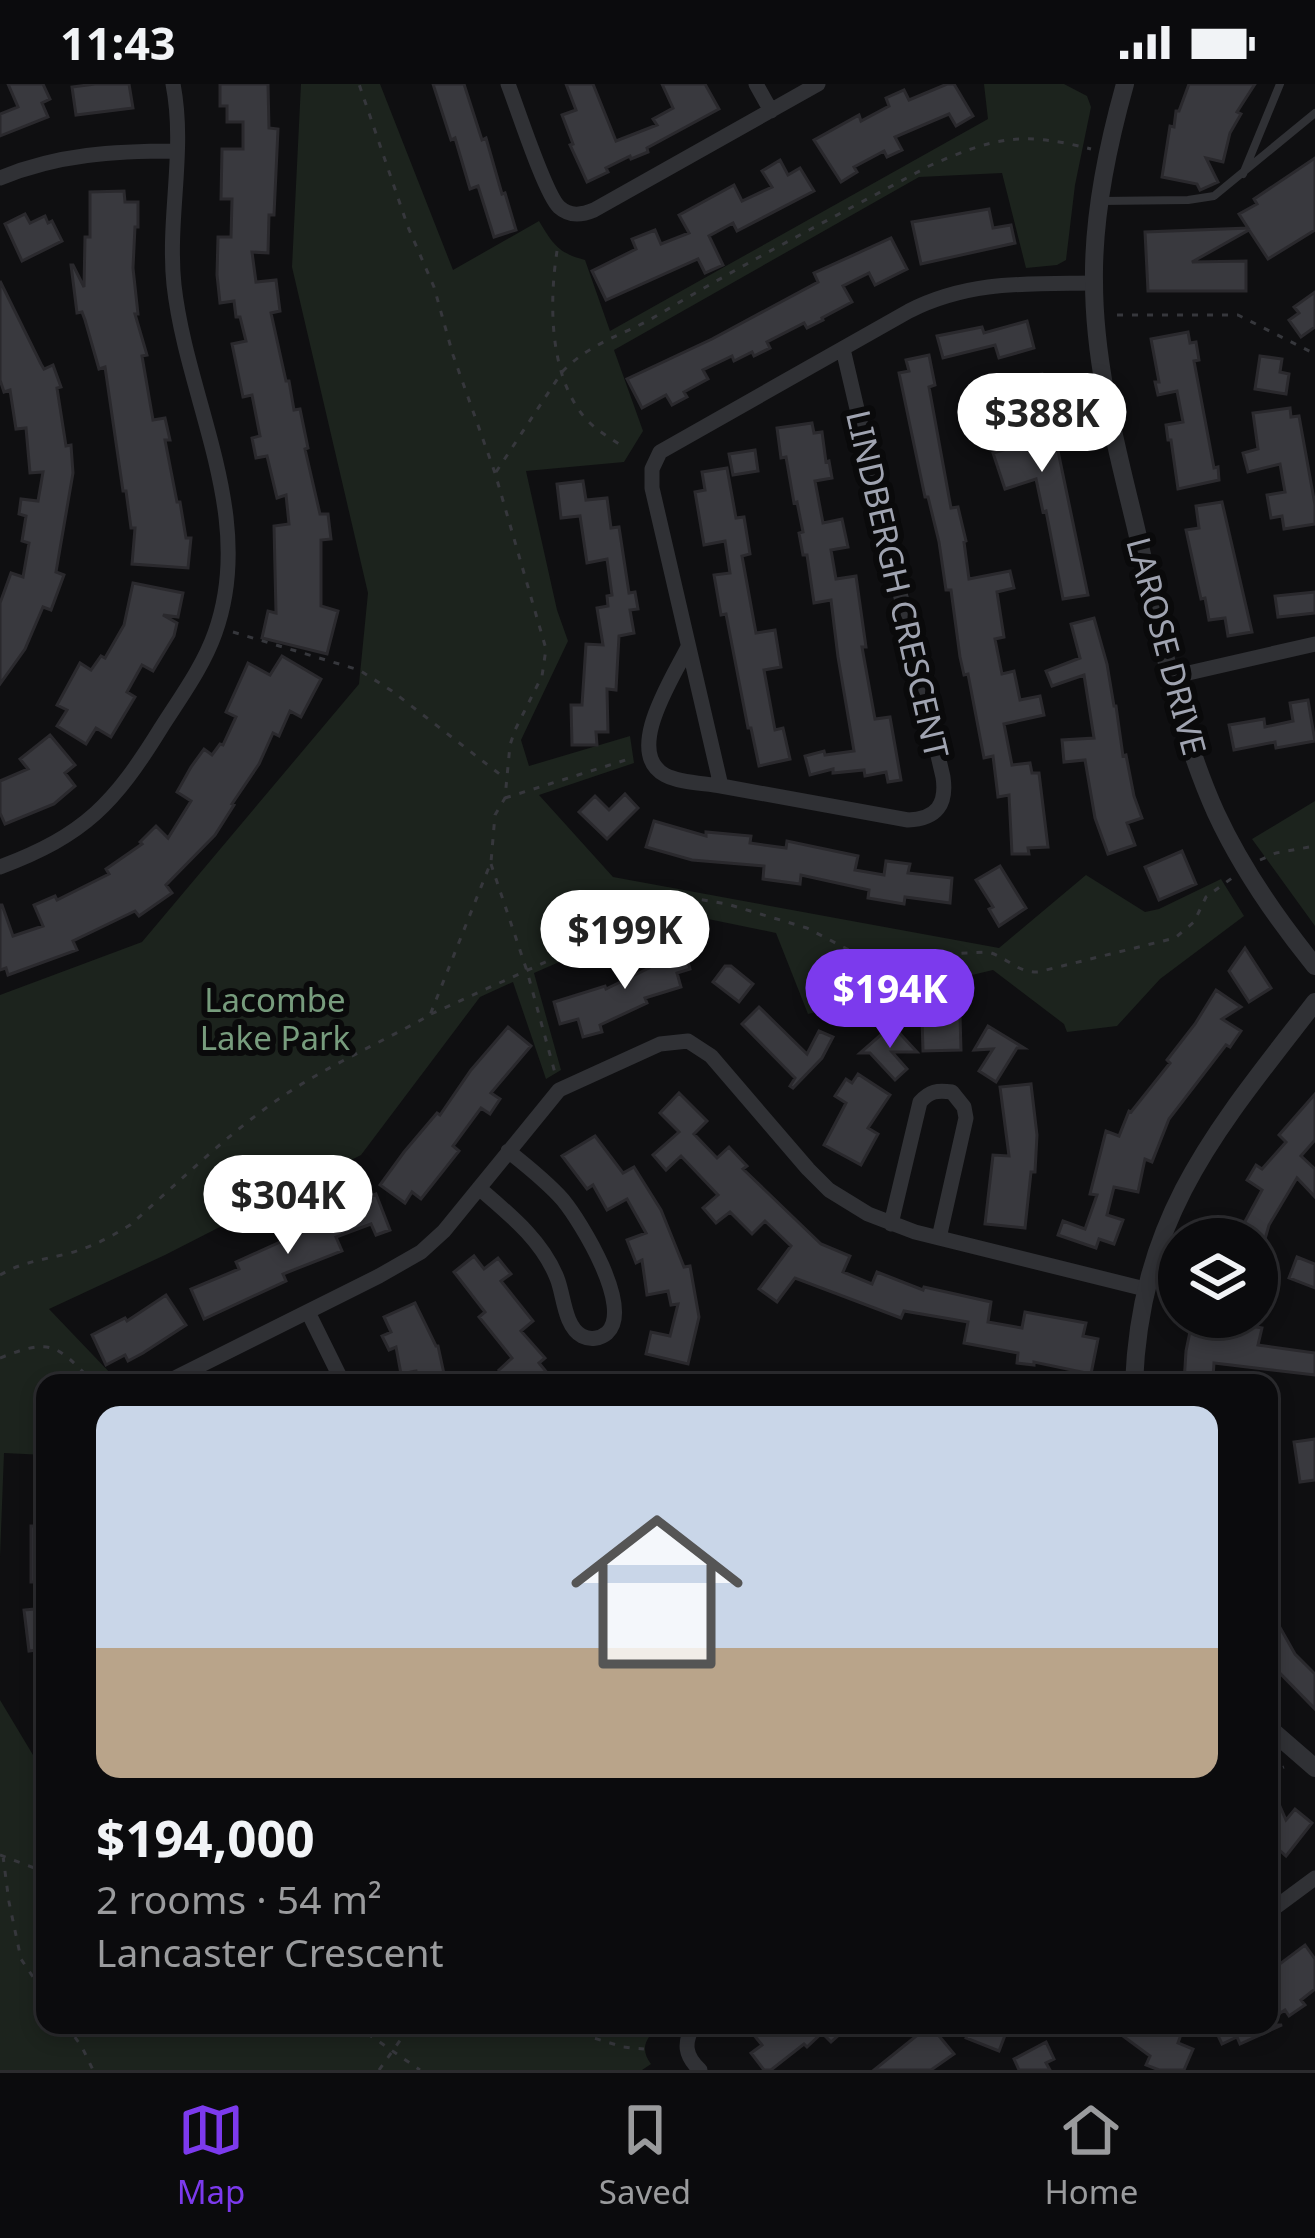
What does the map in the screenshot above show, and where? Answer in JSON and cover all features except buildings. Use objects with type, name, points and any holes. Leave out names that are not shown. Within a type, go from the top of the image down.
[{"type":"street","points":[[0,867],[69,836],[114,797],[197,671],[217,628],[228,585],[230,541],[223,496],[173,272],[177,109],[173,84]]},
{"type":"street","points":[[508,84],[551,195],[560,208],[578,214],[594,210],[818,84]]},
{"type":"street","points":[[756,84],[771,110]]},
{"type":"street","name":"LAROSE DRIVE","points":[[1123,85],[1100,200],[1094,283],[1108,410],[1171,677],[1203,782],[1229,840],[1268,905],[1315,966]]},
{"type":"street","points":[[0,178],[78,155],[176,151]]},
{"type":"street","points":[[721,786],[652,488],[657,457],[665,448],[926,303],[964,290],[1001,285],[1094,283]]},
{"type":"street","name":"LINDBERGH CRESCENT","points":[[688,647],[649,728],[649,753],[666,775],[908,820],[928,817],[944,800],[943,777],[843,349]]},
{"type":"street","points":[[1171,677],[1315,644]]},
{"type":"street","points":[[1135,1374],[1145,1289],[1168,1220],[1226,1118],[1315,1002]]},
{"type":"street","points":[[183,1374],[421,1252],[444,1232],[559,1090],[660,1044],[688,1041],[711,1056],[829,1190],[868,1214],[939,1238],[1145,1289]]},
{"type":"street","points":[[891,1223],[920,1102],[940,1090],[952,1092],[964,1106],[965,1118],[939,1238]]},
{"type":"street","points":[[479,1188],[519,1223],[545,1255],[577,1333],[586,1339],[608,1332],[614,1323],[612,1297],[585,1232],[559,1196],[508,1150]]},
{"type":"street","points":[[308,1312],[339,1374]]},
{"type":"street","points":[[1278,1736],[1315,1768]]},
{"type":"street","points":[[1278,1905],[1315,1877]]},
{"type":"street","points":[[691,2034],[686,2046],[700,2070]]},
{"type":"lane","points":[[1242,175],[1280,84]]},
{"type":"lane","points":[[1100,200],[1214,196],[1315,113]]},
{"type":"path","points":[[359,84],[434,287],[546,649],[542,676],[515,730],[505,798],[495,815],[491,862],[430,1015]]},
{"type":"path","points":[[495,473],[562,372],[599,342],[652,319],[699,289],[942,160],[992,142],[1031,137],[1091,149]]},
{"type":"path","points":[[556,251],[552,316],[562,372],[584,417],[626,448]]},
{"type":"path","points":[[1117,315],[1238,315],[1315,354]]},
{"type":"path","points":[[217,628],[359,670],[507,780]]},
{"type":"path","points":[[505,798],[639,756]]},
{"type":"path","points":[[1255,862],[1315,846]]},
{"type":"path","points":[[491,862],[555,1076]]},
{"type":"path","points":[[0,1275],[26,1262],[91,1247],[112,1237],[256,1116],[304,1082],[430,1015],[527,971],[638,904],[685,897],[727,904],[807,928],[862,955],[988,952],[1017,968],[1039,972],[1174,938],[1195,922],[1206,897],[1233,878]]},
{"type":"path","points":[[0,1358],[34,1345],[53,1347],[85,1374]]},
{"type":"path","points":[[1278,1770],[1288,1766]]},
{"type":"path","points":[[36,1869],[2,1856],[21,1959],[36,1982]]},
{"type":"path","points":[[73,2034],[94,2070]]},
{"type":"path","points":[[368,2034],[420,2070]]},
{"type":"path","points":[[379,2070],[405,2034]]},
{"type":"path","points":[[578,2034],[644,2049]]},
{"type":"green space","name":"Lacombe Lake Park","points":[[301,84],[380,84],[453,270],[539,221],[557,246],[585,260],[610,331],[988,119],[984,84],[1064,84],[1087,96],[1091,107],[1066,260],[1057,265],[1026,268],[1002,173],[919,177],[614,350],[643,431],[624,462],[526,471],[568,641],[521,740],[529,766],[630,736],[634,763],[539,795],[613,877],[999,948],[1086,875],[1145,912],[1221,879],[1244,916],[1160,979],[1117,1026],[1067,1032],[1064,1024],[993,970],[808,1014],[776,933],[674,912],[534,973],[561,1070],[546,1079],[513,982],[480,997],[361,1155],[49,1309],[111,1374],[36,1374],[36,1455],[4,1453],[0,1557],[0,995],[142,942],[359,684],[368,593],[292,267]]},
{"type":"green space","points":[[1315,801],[1315,926],[1252,839]]},
{"type":"green space","points":[[0,1700],[36,1760],[36,2034],[651,2034],[645,2049],[651,2064],[642,2070],[0,2070]]}]
